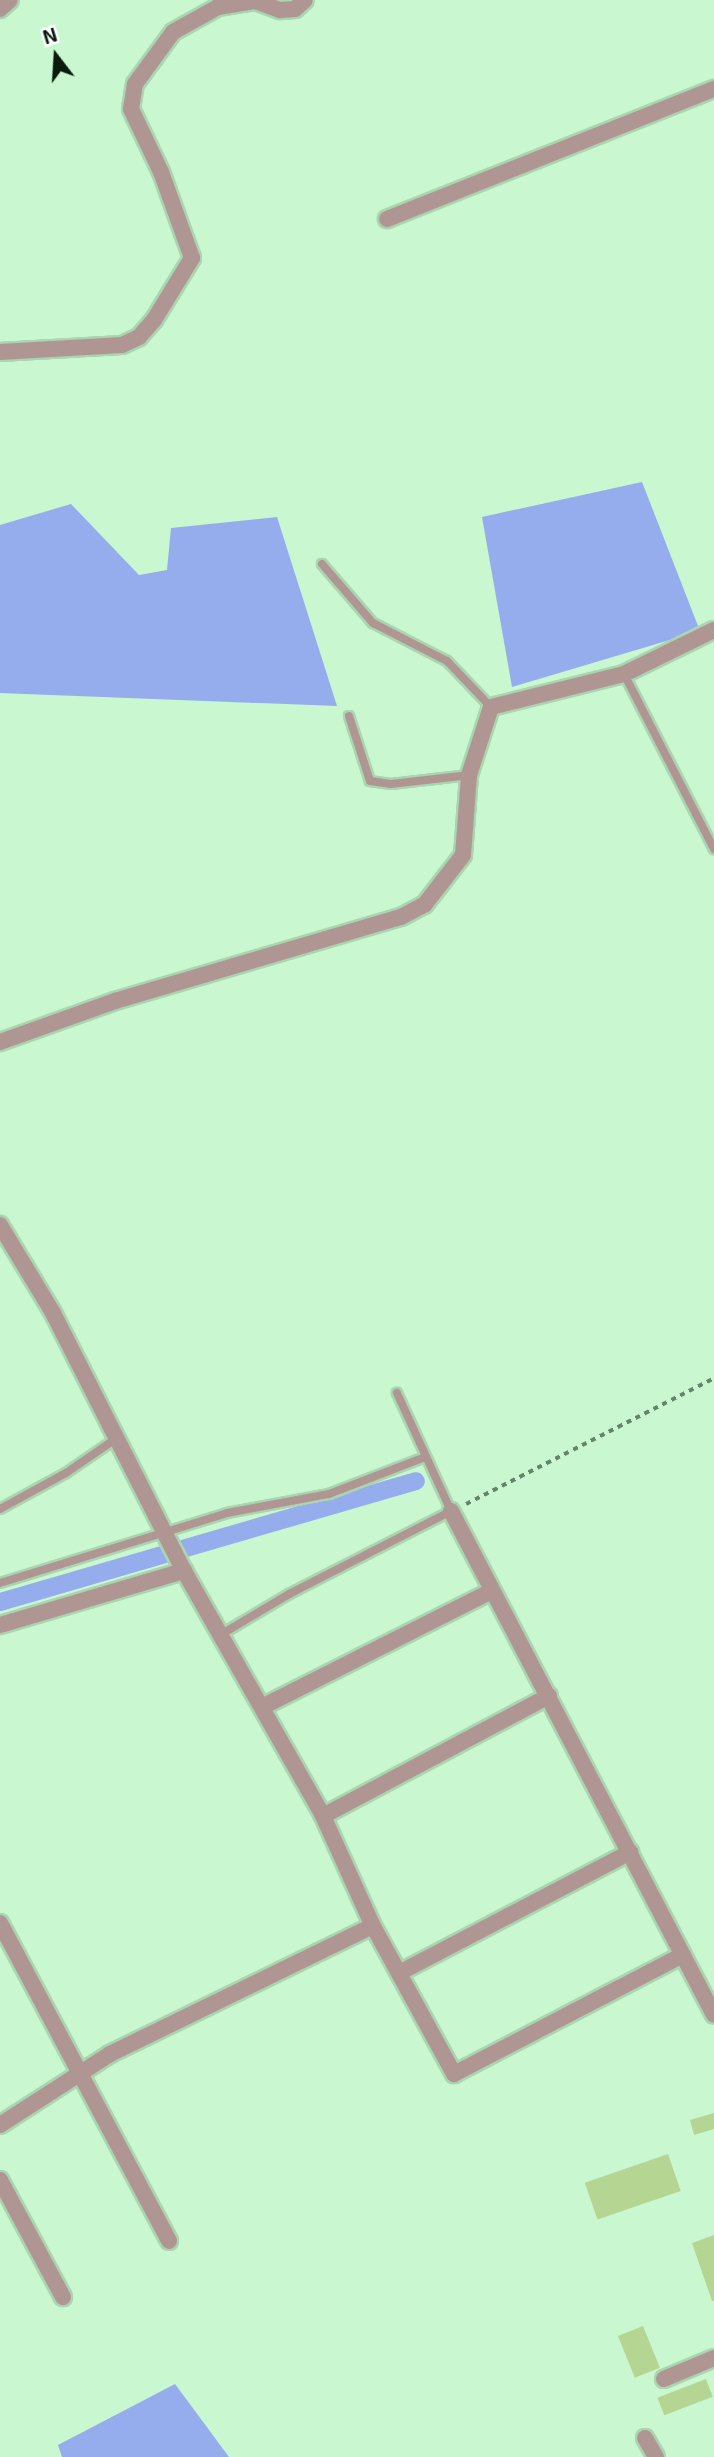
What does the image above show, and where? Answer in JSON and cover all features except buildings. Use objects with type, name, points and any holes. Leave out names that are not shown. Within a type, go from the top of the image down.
[{"type":"street","points":[[0,9],[10,0]]},
{"type":"street","points":[[0,352],[122,345],[139,337],[154,320],[192,258],[161,172],[131,109],[135,84],[173,32],[218,7],[255,1],[280,10],[295,9],[305,0]]},
{"type":"street","points":[[387,219],[714,89]]},
{"type":"street","points":[[0,1042],[114,1002],[401,916],[425,904],[463,855],[469,775],[491,707],[624,674],[714,630]]},
{"type":"street","points":[[0,1224],[53,1314],[184,1571],[323,1816],[373,1926],[454,2074],[683,1955]]},
{"type":"street","points":[[451,1511],[714,2015]]},
{"type":"street","points":[[0,1625],[184,1571]]},
{"type":"street","points":[[262,1707],[492,1591]]},
{"type":"street","points":[[323,1816],[549,1696]]},
{"type":"street","points":[[399,1973],[630,1852]]},
{"type":"street","points":[[0,1923],[169,2241]]},
{"type":"street","points":[[0,2125],[110,2054],[373,1926]]},
{"type":"street","points":[[0,2180],[63,2297]]},
{"type":"street","points":[[664,2379],[714,2358]]},
{"type":"street","points":[[645,2438],[656,2457]]},
{"type":"lane","points":[[322,564],[373,623],[447,661],[491,707]]},
{"type":"lane","points":[[624,674],[714,849]]},
{"type":"lane","points":[[349,716],[370,782],[391,784],[469,775]]},
{"type":"lane","points":[[222,1634],[289,1594],[451,1511],[397,1393]]},
{"type":"lane","points":[[0,1509],[66,1473],[117,1438]]},
{"type":"lane","points":[[0,1583],[170,1540],[227,1513],[329,1493],[425,1457]]},
{"type":"path","points":[[451,1511],[714,1378]]},
{"type":"water","points":[[642,482],[700,631],[512,687],[482,517]]},
{"type":"water","points":[[71,504],[139,575],[167,570],[171,528],[277,517],[337,706],[0,693],[0,525]]},
{"type":"water","points":[[175,2384],[229,2457],[62,2457],[58,2445]]},
{"type":"waterway","points":[[0,1602],[416,1481]]}]
